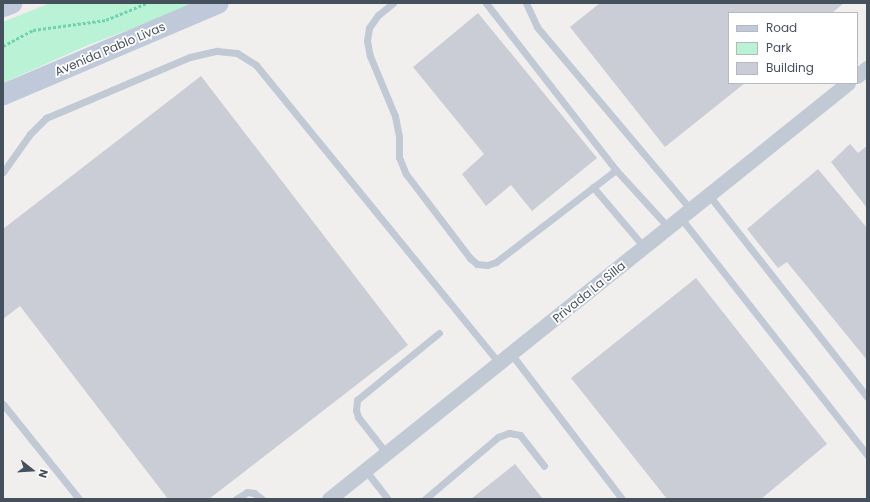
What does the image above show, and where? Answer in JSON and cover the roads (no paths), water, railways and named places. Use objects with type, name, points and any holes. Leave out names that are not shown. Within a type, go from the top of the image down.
[{"type":"main road","points":[[3,6],[11,3]]},
{"type":"main road","name":"Avenida Pablo Livas","points":[[3,94],[217,3]]},
{"type":"street","points":[[858,75],[867,68]]},
{"type":"street","name":"Privada La Silla","points":[[329,499],[506,360],[708,194],[847,84]]},
{"type":"lane","points":[[393,3],[378,15],[369,28],[367,41],[370,56],[395,116],[399,136],[399,157],[406,174],[470,258],[478,264],[487,265],[496,262],[616,170]]},
{"type":"lane","points":[[486,3],[616,170],[668,227]]},
{"type":"lane","points":[[526,3],[537,27],[685,213],[867,455]]},
{"type":"lane","points":[[3,172],[30,134],[46,118],[190,57],[217,51],[237,53],[256,65],[264,74],[622,499]]},
{"type":"lane","points":[[593,188],[644,247]]},
{"type":"lane","points":[[708,194],[867,397]]},
{"type":"lane","points":[[387,454],[358,417],[356,410],[357,400],[439,333]]},
{"type":"lane","points":[[3,404],[79,499]]},
{"type":"lane","points":[[426,499],[498,437],[509,433],[520,435],[544,466]]},
{"type":"lane","points":[[366,471],[388,499]]},
{"type":"lane","points":[[236,499],[247,492],[254,493],[262,499]]}]
